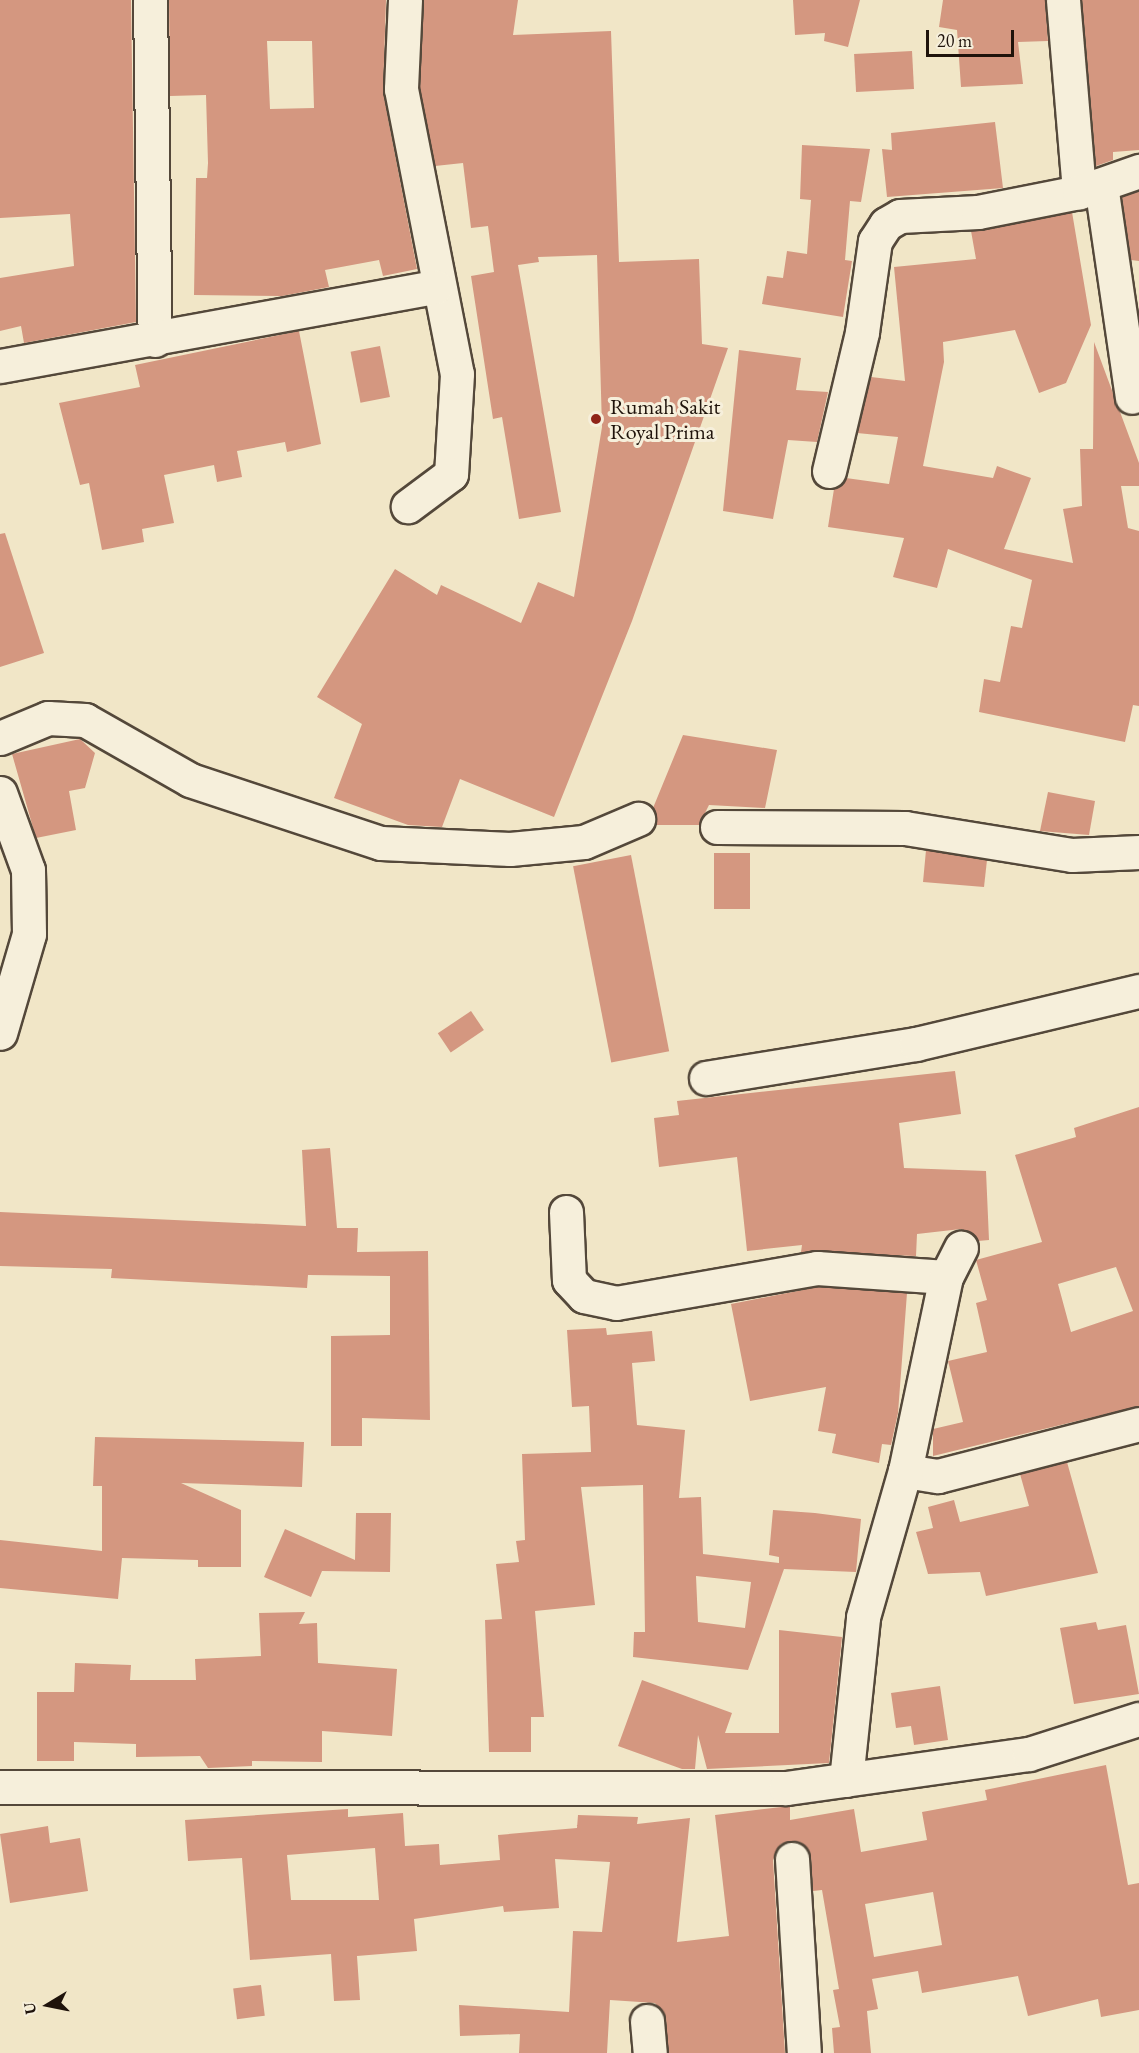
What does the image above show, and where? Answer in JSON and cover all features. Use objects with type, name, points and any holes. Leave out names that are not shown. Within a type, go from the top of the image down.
[{"type":"street","points":[[150,0],[155,340]]},
{"type":"street","points":[[405,0],[401,89],[436,287],[457,374],[457,443],[451,474],[408,506]]},
{"type":"street","points":[[1063,0],[1090,188],[1132,397]]},
{"type":"street","points":[[829,471],[862,332],[875,241],[886,224],[900,216],[978,212],[1090,188],[1139,171]]},
{"type":"street","points":[[0,366],[155,340],[436,287]]},
{"type":"street","points":[[0,738],[48,718],[85,720],[190,780],[381,843],[510,849],[584,842],[638,819]]},
{"type":"street","points":[[0,793],[28,870],[0,1033]]},
{"type":"street","points":[[717,827],[905,828],[1062,854],[1139,852]]},
{"type":"street","points":[[706,1078],[916,1044],[1139,991]]},
{"type":"street","points":[[566,1212],[569,1280],[584,1296],[616,1303],[817,1268],[946,1277]]},
{"type":"street","points":[[846,1780],[863,1617],[905,1471],[946,1277],[961,1248]]},
{"type":"street","points":[[905,1471],[939,1476],[1139,1424]]},
{"type":"street","points":[[0,1787],[786,1788],[1029,1754],[1139,1719]]},
{"type":"street","points":[[792,1859],[804,2053]]},
{"type":"street","points":[[647,2021],[650,2053]]},
{"type":"building","points":[[0,0],[131,0],[136,322],[24,343],[21,326],[0,331],[0,278],[74,266],[70,214],[0,218]]},
{"type":"building","points":[[169,0],[386,0],[383,92],[417,269],[383,276],[379,260],[325,270],[329,287],[282,296],[194,295],[196,178],[207,178],[208,163],[206,95],[170,96]],"holes":[[[267,41],[312,41],[314,108],[270,109]]]},
{"type":"building","points":[[424,0],[518,0],[513,35],[611,31],[619,262],[699,259],[702,344],[728,348],[632,621],[554,817],[460,779],[442,827],[408,825],[334,798],[362,724],[317,697],[395,569],[437,595],[441,585],[521,623],[538,582],[574,597],[602,427],[597,255],[538,257],[539,262],[518,265],[561,512],[519,519],[502,417],[493,419],[471,276],[494,272],[488,226],[471,228],[463,163],[435,166],[420,88]]},
{"type":"building","points":[[793,0],[860,0],[848,47],[824,41],[825,33],[795,35]]},
{"type":"building","points":[[943,0],[1045,0],[1048,41],[1018,42],[1023,84],[961,87],[957,30],[939,27]]},
{"type":"building","points":[[1082,0],[1139,0],[1139,150],[1113,152],[1113,160],[1096,166]]},
{"type":"building","points":[[912,51],[914,89],[856,92],[854,54]]},
{"type":"building","points":[[995,122],[1003,188],[887,197],[882,149],[892,150],[891,133]]},
{"type":"building","points":[[802,145],[870,149],[861,202],[850,201],[845,260],[852,261],[843,317],[762,304],[767,276],[783,278],[787,251],[807,254],[811,200],[800,199]]},
{"type":"building","points":[[1139,191],[1139,261],[1131,260],[1122,197]]},
{"type":"building","points":[[1072,212],[1091,325],[1066,383],[1039,393],[1015,330],[943,342],[944,362],[923,466],[993,478],[997,466],[1031,478],[1004,549],[1073,563],[1063,509],[1082,506],[1080,449],[1093,449],[1094,342],[1139,463],[1139,486],[1121,486],[1128,528],[1139,531],[1139,706],[1133,705],[1125,742],[979,712],[984,679],[1000,682],[1011,626],[1022,628],[1032,580],[948,549],[937,588],[893,577],[904,538],[828,527],[834,489],[846,478],[889,484],[898,437],[857,433],[871,377],[905,381],[894,267],[976,259],[971,231]]},
{"type":"building","points":[[299,331],[321,444],[287,452],[285,442],[237,451],[242,477],[217,482],[214,465],[164,475],[174,523],[142,529],[144,542],[102,550],[89,483],[80,485],[59,403],[140,387],[135,365]]},
{"type":"building","points":[[380,346],[390,397],[360,403],[351,352]]},
{"type":"building","points":[[739,350],[801,358],[796,390],[828,392],[817,442],[788,440],[773,519],[723,511]]},
{"type":"building","points":[[5,533],[44,653],[0,667],[0,534]]},
{"type":"building","points":[[683,735],[777,750],[765,808],[709,805],[699,825],[655,825],[653,808]]},
{"type":"building","points":[[80,739],[95,753],[85,788],[69,791],[76,830],[36,838],[12,754]]},
{"type":"building","points":[[1048,792],[1095,801],[1089,835],[1040,831]]},
{"type":"building","points":[[926,850],[987,860],[984,887],[923,882]]},
{"type":"building","points":[[714,853],[750,853],[750,909],[714,909]]},
{"type":"building","points":[[631,855],[669,1051],[611,1063],[573,866]]},
{"type":"building","points":[[471,1011],[484,1030],[451,1052],[438,1033]]},
{"type":"building","points":[[955,1071],[961,1114],[899,1123],[904,1168],[986,1171],[989,1240],[978,1241],[961,1229],[917,1234],[916,1256],[801,1252],[802,1245],[747,1251],[737,1157],[659,1167],[654,1118],[679,1115],[677,1101]]},
{"type":"building","points":[[1139,1107],[1139,1406],[933,1456],[933,1429],[963,1422],[948,1361],[987,1352],[976,1303],[987,1300],[976,1260],[1042,1242],[1015,1155],[1076,1137],[1074,1128]],"holes":[[[1116,1267],[1133,1311],[1071,1332],[1058,1284]]]},
{"type":"building","points":[[330,1148],[337,1228],[358,1228],[357,1252],[428,1251],[430,1420],[362,1418],[362,1446],[331,1446],[331,1336],[390,1335],[390,1276],[308,1275],[307,1288],[111,1278],[112,1269],[0,1266],[0,1212],[306,1226],[302,1150]]},
{"type":"building","points":[[818,1287],[907,1293],[898,1413],[891,1445],[882,1444],[879,1463],[832,1453],[836,1434],[818,1431],[826,1387],[750,1401],[731,1304]]},
{"type":"building","points":[[606,1328],[607,1335],[652,1331],[655,1361],[632,1363],[637,1425],[685,1430],[679,1498],[701,1497],[703,1554],[779,1563],[779,1557],[769,1555],[773,1510],[815,1513],[861,1519],[856,1572],[784,1569],[748,1670],[633,1657],[634,1632],[645,1632],[643,1485],[581,1487],[595,1605],[535,1611],[544,1717],[531,1717],[531,1752],[489,1752],[485,1620],[502,1619],[496,1564],[519,1562],[516,1541],[525,1540],[522,1454],[591,1452],[589,1406],[572,1407],[567,1330]],"holes":[[[696,1576],[751,1582],[745,1628],[698,1622]]]},
{"type":"building","points":[[95,1437],[304,1442],[302,1487],[181,1483],[241,1510],[241,1567],[198,1567],[198,1560],[122,1558],[118,1599],[0,1588],[0,1540],[102,1551],[102,1486],[93,1486]]},
{"type":"building","points":[[1067,1462],[1098,1573],[986,1596],[980,1572],[928,1574],[916,1532],[933,1528],[928,1507],[954,1500],[960,1522],[1029,1506],[1020,1474]]},
{"type":"building","points":[[356,1513],[391,1513],[390,1572],[322,1571],[311,1597],[264,1577],[285,1529],[355,1560]]},
{"type":"building","points":[[305,1612],[299,1624],[317,1623],[318,1663],[397,1669],[392,1736],[322,1731],[322,1762],[252,1761],[252,1766],[208,1768],[200,1756],[136,1757],[136,1744],[74,1742],[74,1761],[37,1761],[37,1692],[74,1692],[75,1663],[131,1665],[130,1680],[196,1680],[195,1659],[261,1656],[259,1613]]},
{"type":"building","points":[[1096,1622],[1098,1630],[1126,1625],[1139,1694],[1074,1704],[1060,1628]]},
{"type":"building","points":[[779,1630],[842,1637],[829,1763],[707,1769],[698,1735],[695,1769],[682,1769],[618,1746],[642,1680],[732,1713],[725,1733],[779,1733]]},
{"type":"building","points":[[940,1686],[948,1740],[914,1745],[911,1726],[896,1728],[891,1693]]},
{"type":"building","points":[[1106,1765],[1128,1885],[1139,1883],[1139,2010],[1101,2017],[1098,1999],[1028,2016],[1018,1976],[922,1993],[918,1971],[872,1979],[878,2009],[867,2011],[871,2053],[834,2053],[832,2028],[840,2027],[833,1990],[839,1989],[822,1890],[813,1891],[811,1857],[800,1842],[781,1844],[773,1860],[785,2053],[668,2053],[666,2019],[655,2003],[610,2000],[607,2053],[519,2053],[520,2034],[460,2036],[459,2005],[569,2012],[573,1931],[602,1932],[610,1862],[555,1859],[559,1908],[504,1912],[503,1906],[414,1919],[417,1951],[357,1956],[360,2000],[334,2001],[331,1954],[250,1960],[242,1858],[188,1861],[185,1820],[348,1809],[348,1817],[403,1813],[405,1846],[439,1844],[440,1865],[500,1860],[498,1835],[577,1828],[578,1815],[638,1817],[637,1824],[690,1818],[677,1942],[729,1936],[715,1815],[790,1806],[790,1820],[854,1809],[861,1852],[927,1840],[922,1812],[987,1800],[985,1790]],"holes":[[[375,1848],[379,1900],[291,1900],[287,1855]],[[933,1892],[942,1945],[874,1957],[865,1904]]]},
{"type":"building","points":[[48,1826],[50,1843],[80,1838],[88,1891],[10,1903],[0,1834]]},
{"type":"building","points":[[261,1985],[265,2016],[237,2019],[233,1988]]},
{"type":"place","name":"Rumah Sakit Royal Prima","points":[[596,419]]}]
